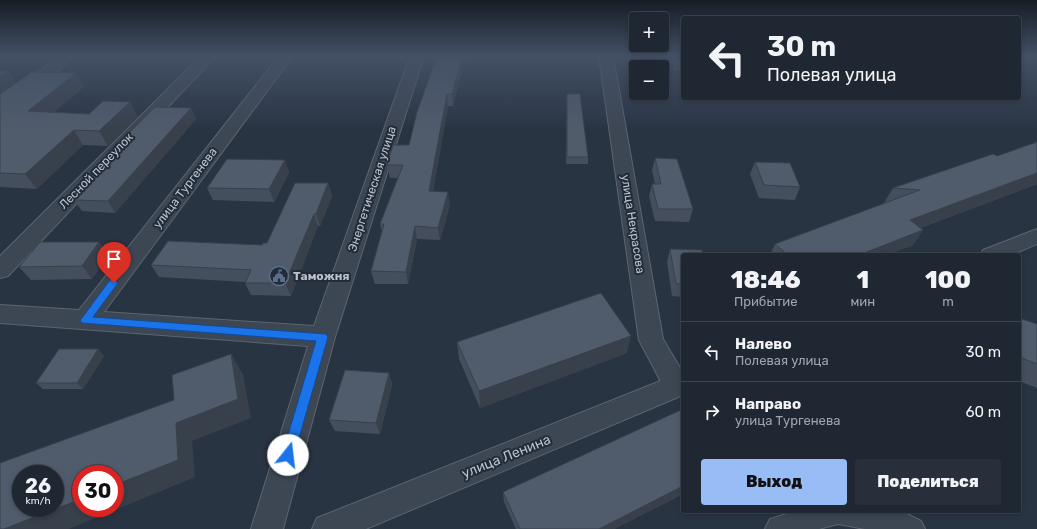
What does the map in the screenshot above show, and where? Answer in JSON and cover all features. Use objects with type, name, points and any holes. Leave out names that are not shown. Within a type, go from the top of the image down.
[{"type":"street","points":[[0,106],[36,81]]},
{"type":"street","name":"Лесной переулок","points":[[0,270],[185,81]]},
{"type":"street","name":"улица Тургенева","points":[[85,320],[267,81]]},
{"type":"street","name":"Энергетическая улица","points":[[267,529],[323,337],[409,81]]},
{"type":"street","name":"улица Некрасова","points":[[610,81],[651,340],[680,384]]},
{"type":"street","points":[[996,253],[1037,236]]},
{"type":"street","points":[[0,314],[323,337]]},
{"type":"street","name":"улица Ленина","points":[[328,529],[680,384]]},
{"type":"lane","points":[[777,529],[778,527],[838,513],[903,524],[912,529]]},
{"type":"building","points":[[19,81],[66,81],[28,111],[89,114],[103,101],[130,102],[99,131],[74,130],[25,174],[0,173],[0,94]]},
{"type":"building","points":[[428,81],[456,81],[452,94],[447,94],[429,191],[448,192],[438,228],[415,226],[406,272],[371,271],[384,224],[380,224],[403,165],[387,165],[393,145],[409,145],[417,112]]},
{"type":"building","points":[[567,94],[580,94],[588,157],[567,157]]},
{"type":"building","points":[[155,107],[191,108],[108,201],[74,200],[135,137],[126,136]]},
{"type":"building","points":[[1037,142],[1037,173],[910,220],[923,230],[864,253],[786,253],[775,244],[920,190],[893,188],[993,154],[997,156]]},
{"type":"building","points":[[655,158],[677,159],[693,209],[658,209],[652,184],[661,184]]},
{"type":"building","points":[[227,159],[285,160],[269,189],[207,188]]},
{"type":"building","points":[[755,162],[790,163],[800,187],[764,185]]},
{"type":"building","points":[[295,183],[328,183],[316,214],[314,214],[285,283],[245,283],[251,270],[151,265],[168,241],[262,245],[263,243],[267,243]]},
{"type":"building","points":[[40,242],[99,242],[82,266],[19,267]]},
{"type":"building","points":[[670,249],[702,250],[703,253],[681,253],[681,284],[676,284]]},
{"type":"building","points":[[601,293],[631,336],[479,391],[457,342]]},
{"type":"building","points":[[1021,319],[1037,324],[1037,364],[1021,358]]},
{"type":"building","points":[[59,349],[98,349],[77,383],[36,383]]},
{"type":"building","points":[[231,354],[238,399],[176,423],[178,460],[124,481],[124,465],[72,465],[72,503],[64,506],[64,465],[12,465],[12,517],[35,517],[4,529],[0,529],[0,463],[174,400],[172,375]]},
{"type":"building","points":[[345,370],[389,373],[376,423],[329,420]]},
{"type":"building","points":[[681,410],[681,487],[599,529],[520,529],[503,492]]},
{"type":"place","name":"Таможня","points":[[279,276]]},
{"type":"route","points":[[114,283],[85,320],[323,337],[288,455]]}]
